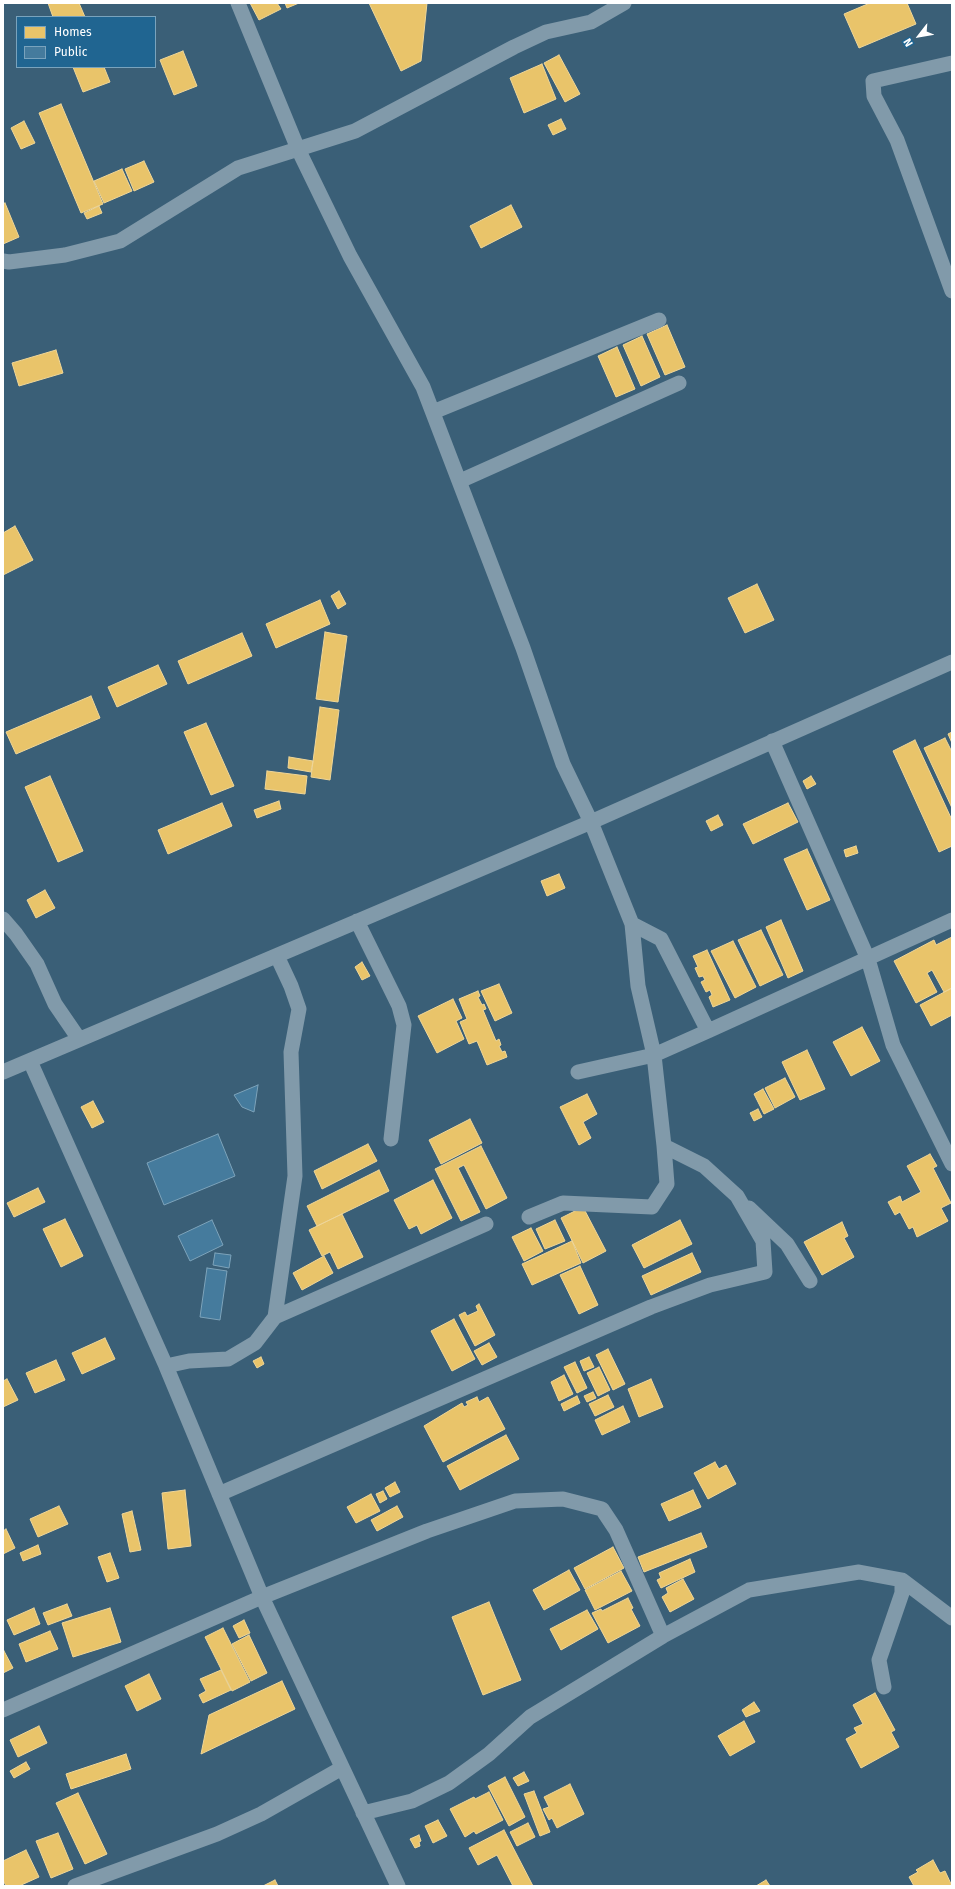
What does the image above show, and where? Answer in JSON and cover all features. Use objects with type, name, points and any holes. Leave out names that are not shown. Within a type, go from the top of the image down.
[{"type":"street","points":[[238,3],[298,149],[350,256],[424,387],[523,648],[563,764],[591,822],[632,924],[638,986],[654,1055],[667,1184],[652,1207],[563,1203],[529,1217]]},
{"type":"street","points":[[3,261],[9,262],[64,256],[120,241],[238,168],[355,131],[514,47],[546,32],[591,22],[624,3]]},
{"type":"street","points":[[952,63],[873,81],[874,96],[898,140],[952,291]]},
{"type":"street","points":[[433,412],[658,320]]},
{"type":"street","points":[[460,482],[679,383]]},
{"type":"street","points":[[3,1072],[591,822],[952,662]]},
{"type":"street","points":[[772,741],[868,959],[894,1046],[952,1164]]},
{"type":"street","points":[[3,919],[16,934],[37,964],[54,1004],[79,1040]]},
{"type":"street","points":[[578,1072],[654,1055],[952,920]]},
{"type":"street","points":[[357,921],[400,1006],[404,1025],[391,1139]]},
{"type":"street","points":[[632,924],[660,939],[708,1031]]},
{"type":"street","points":[[276,1317],[295,1176],[290,1052],[299,1009],[291,986],[277,956]]},
{"type":"street","points":[[30,1061],[166,1366],[262,1597],[398,1886]]},
{"type":"street","points":[[664,1146],[704,1166],[737,1196],[787,1244],[810,1281]]},
{"type":"street","points":[[219,1494],[651,1307],[710,1285],[765,1272],[763,1241],[737,1196]]},
{"type":"street","points":[[166,1366],[189,1361],[228,1359],[255,1343],[276,1317],[486,1224]]},
{"type":"street","points":[[3,1710],[262,1597],[427,1531],[515,1500],[563,1499],[602,1509],[616,1530],[663,1636]]},
{"type":"street","points":[[363,1813],[412,1801],[449,1783],[489,1754],[530,1717],[663,1636],[749,1590],[859,1572],[902,1580],[952,1618]]},
{"type":"street","points":[[884,1687],[878,1660],[902,1593],[902,1580]]},
{"type":"street","points":[[75,1886],[217,1834],[261,1814],[342,1768]]},
{"type":"building: Homes","points":[[48,3],[79,3],[85,16],[53,16]]},
{"type":"building: Homes","points":[[250,3],[277,3],[281,9],[259,20]]},
{"type":"building: Homes","points":[[285,3],[299,3],[287,8]]},
{"type":"building: Homes","points":[[369,3],[427,3],[421,61],[401,71]]},
{"type":"building: Homes","points":[[870,3],[907,3],[916,24],[859,48],[844,14]]},
{"type":"building: Homes","points":[[183,51],[197,86],[174,95],[160,60]]},
{"type":"building: Homes","points":[[559,55],[580,94],[565,102],[544,63]]},
{"type":"building: Homes","points":[[542,64],[556,99],[524,113],[510,78]]},
{"type":"building: Homes","points":[[73,68],[104,68],[110,82],[83,92]]},
{"type":"building: Homes","points":[[61,104],[103,204],[81,213],[39,113]]},
{"type":"building: Homes","points":[[561,119],[566,129],[553,135],[548,125]]},
{"type":"building: Homes","points":[[24,121],[35,143],[21,149],[11,128]]},
{"type":"building: Homes","points":[[144,161],[154,182],[134,191],[125,169]]},
{"type":"building: Homes","points":[[122,169],[132,191],[104,203],[94,181]]},
{"type":"building: Homes","points":[[5,203],[19,237],[3,244],[3,204]]},
{"type":"building: Homes","points":[[511,205],[522,227],[481,248],[470,226]]},
{"type":"building: Homes","points":[[99,206],[102,213],[87,219],[84,213]]},
{"type":"building: Homes","points":[[667,325],[685,367],[665,375],[647,334]]},
{"type":"building: Homes","points":[[642,336],[660,377],[641,386],[623,345]]},
{"type":"building: Homes","points":[[617,347],[635,389],[616,397],[598,356]]},
{"type":"building: Homes","points":[[56,350],[63,373],[19,386],[12,363]]},
{"type":"building: Homes","points":[[15,526],[33,560],[3,575],[3,533]]},
{"type":"building: Homes","points":[[757,584],[774,620],[745,633],[728,598]]},
{"type":"building: Homes","points":[[339,591],[346,604],[338,609],[331,596]]},
{"type":"building: Homes","points":[[320,600],[330,624],[276,648],[266,624]]},
{"type":"building: Homes","points":[[325,632],[347,636],[338,702],[316,699]]},
{"type":"building: Homes","points":[[242,633],[252,656],[188,684],[178,661]]},
{"type":"building: Homes","points":[[158,665],[167,684],[117,707],[108,687]]},
{"type":"building: Homes","points":[[91,696],[100,718],[16,754],[6,732]]},
{"type":"building: Homes","points":[[320,707],[339,710],[330,780],[311,777]]},
{"type":"building: Homes","points":[[206,723],[234,786],[211,795],[184,732]]},
{"type":"building: Homes","points":[[952,732],[952,743],[948,734]]},
{"type":"building: Homes","points":[[945,738],[952,752],[952,808],[924,748]]},
{"type":"building: Homes","points":[[915,740],[952,820],[952,846],[939,852],[893,751]]},
{"type":"building: Homes","points":[[289,757],[313,761],[311,772],[288,768]]},
{"type":"building: Homes","points":[[267,771],[307,776],[305,794],[265,789]]},
{"type":"building: Homes","points":[[50,776],[83,851],[58,862],[25,787]]},
{"type":"building: Homes","points":[[811,776],[816,784],[807,789],[803,781]]},
{"type":"building: Homes","points":[[279,801],[281,809],[257,818],[254,810]]},
{"type":"building: Homes","points":[[222,803],[232,826],[168,854],[158,830]]},
{"type":"building: Homes","points":[[788,803],[798,822],[753,844],[743,824]]},
{"type":"building: Homes","points":[[718,815],[723,825],[711,831],[706,821]]},
{"type":"building: Homes","points":[[856,846],[858,853],[846,857],[844,850]]},
{"type":"building: Homes","points":[[807,849],[830,900],[807,910],[784,859]]},
{"type":"building: Homes","points":[[559,874],[565,888],[547,896],[541,881]]},
{"type":"building: Homes","points":[[45,890],[55,908],[36,918],[27,900]]},
{"type":"building: Homes","points":[[781,920],[803,971],[788,978],[766,927]]},
{"type":"building: Homes","points":[[761,930],[783,975],[760,986],[738,940]]},
{"type":"building: Homes","points":[[952,937],[952,988],[944,992],[932,970],[927,973],[937,992],[916,1003],[894,961],[934,940],[936,945]]},
{"type":"building: Homes","points":[[733,941],[756,987],[735,998],[711,951]]},
{"type":"building: Homes","points":[[707,950],[730,1000],[713,1007],[709,997],[712,995],[710,990],[706,992],[701,982],[705,980],[703,976],[699,977],[695,968],[698,967],[693,956]]},
{"type":"building: Homes","points":[[362,962],[370,976],[362,980],[355,967]]},
{"type":"building: Homes","points":[[499,984],[512,1013],[495,1021],[481,991]]},
{"type":"building: Homes","points":[[952,988],[952,1015],[931,1026],[920,1005]]},
{"type":"building: Homes","points":[[478,991],[480,996],[478,997],[482,1005],[484,1004],[486,1009],[483,1010],[496,1041],[499,1039],[501,1045],[499,1046],[502,1052],[505,1051],[507,1057],[487,1065],[477,1041],[469,1044],[460,1022],[467,1019],[459,999]]},
{"type":"building: Homes","points":[[453,999],[462,1018],[456,1021],[464,1039],[437,1053],[418,1016]]},
{"type":"building: Homes","points":[[862,1027],[880,1061],[851,1076],[833,1042]]},
{"type":"building: Homes","points":[[807,1050],[825,1089],[800,1100],[782,1062]]},
{"type":"building: Homes","points":[[785,1078],[795,1097],[775,1108],[765,1088]]},
{"type":"building: Homes","points":[[763,1089],[774,1109],[764,1114],[754,1094]]},
{"type":"building: Homes","points":[[587,1094],[597,1114],[583,1122],[591,1138],[579,1145],[560,1107]]},
{"type":"building: Homes","points":[[93,1101],[104,1122],[92,1128],[81,1107]]},
{"type":"building: Homes","points":[[758,1109],[762,1117],[754,1121],[750,1113]]},
{"type":"building: Homes","points":[[470,1119],[482,1143],[441,1164],[429,1140]]},
{"type":"building: Homes","points":[[368,1144],[377,1161],[322,1189],[314,1171]]},
{"type":"building: Homes","points":[[481,1146],[507,1198],[486,1209],[464,1165],[458,1168],[480,1212],[461,1221],[435,1169]]},
{"type":"building: Homes","points":[[930,1154],[937,1166],[933,1168],[951,1203],[941,1208],[948,1221],[917,1237],[913,1227],[909,1229],[900,1212],[895,1215],[888,1202],[900,1196],[902,1202],[921,1192],[907,1166]]},
{"type":"building: Homes","points":[[379,1170],[389,1191],[317,1226],[307,1206]]},
{"type":"building: Homes","points":[[433,1180],[452,1218],[421,1234],[417,1225],[409,1229],[394,1200]]},
{"type":"building: Homes","points":[[38,1188],[45,1202],[14,1217],[7,1203]]},
{"type":"building: Homes","points":[[583,1207],[606,1251],[583,1263],[561,1218]]},
{"type":"building: Homes","points":[[342,1214],[363,1257],[338,1269],[330,1252],[322,1256],[309,1230]]},
{"type":"building: Homes","points":[[65,1219],[83,1256],[61,1267],[43,1229]]},
{"type":"building: Homes","points":[[555,1220],[565,1241],[545,1249],[536,1229]]},
{"type":"building: Homes","points":[[680,1220],[692,1244],[644,1268],[632,1245]]},
{"type":"building: Homes","points":[[842,1222],[848,1236],[844,1238],[854,1257],[822,1275],[804,1242]]},
{"type":"building: Homes","points":[[531,1228],[543,1251],[524,1261],[512,1237]]},
{"type":"building: Homes","points":[[572,1241],[581,1263],[532,1285],[522,1264]]},
{"type":"building: Homes","points":[[692,1253],[701,1272],[651,1295],[642,1276]]},
{"type":"building: Homes","points":[[324,1256],[333,1273],[302,1290],[293,1273]]},
{"type":"building: Homes","points":[[580,1266],[598,1305],[579,1314],[560,1275]]},
{"type":"building: Homes","points":[[479,1304],[495,1335],[475,1346],[459,1315],[465,1312],[467,1316],[478,1311],[476,1306]]},
{"type":"building: Homes","points":[[454,1319],[475,1359],[452,1371],[431,1331]]},
{"type":"building: Homes","points":[[105,1338],[115,1359],[82,1374],[72,1353]]},
{"type":"building: Homes","points":[[489,1343],[497,1357],[482,1365],[474,1351]]},
{"type":"building: Homes","points":[[608,1349],[625,1384],[613,1390],[596,1355]]},
{"type":"building: Homes","points":[[261,1357],[264,1364],[257,1368],[253,1361]]},
{"type":"building: Homes","points":[[589,1357],[594,1367],[584,1371],[580,1361]]},
{"type":"building: Homes","points":[[56,1360],[65,1380],[35,1393],[26,1373]]},
{"type":"building: Homes","points":[[575,1362],[587,1388],[577,1393],[564,1367]]},
{"type":"building: Homes","points":[[599,1367],[610,1390],[598,1396],[587,1373]]},
{"type":"building: Homes","points":[[564,1375],[573,1394],[559,1401],[551,1382]]},
{"type":"building: Homes","points":[[7,1379],[18,1400],[3,1407],[3,1381]]},
{"type":"building: Homes","points":[[651,1379],[663,1407],[639,1417],[628,1389]]},
{"type":"building: Homes","points":[[593,1392],[596,1398],[587,1402],[584,1396]]},
{"type":"building: Homes","points":[[608,1395],[614,1407],[595,1416],[589,1404]]},
{"type":"building: Homes","points":[[577,1396],[580,1403],[564,1411],[561,1404]]},
{"type":"building: Homes","points":[[477,1397],[479,1402],[488,1397],[505,1429],[443,1462],[424,1426],[462,1403],[464,1407],[468,1405],[466,1402]]},
{"type":"building: Homes","points":[[623,1406],[630,1422],[602,1435],[595,1420]]},
{"type":"building: Homes","points":[[506,1435],[519,1459],[460,1490],[447,1466]]},
{"type":"building: Homes","points":[[715,1462],[719,1469],[726,1465],[736,1484],[708,1499],[694,1473]]},
{"type":"building: Homes","points":[[395,1482],[400,1492],[390,1497],[385,1488]]},
{"type":"building: Homes","points":[[185,1490],[191,1546],[168,1549],[162,1493]]},
{"type":"building: Homes","points":[[693,1490],[701,1507],[669,1521],[661,1504]]},
{"type":"building: Homes","points":[[383,1491],[387,1499],[380,1503],[376,1494]]},
{"type":"building: Homes","points":[[371,1494],[380,1511],[356,1523],[347,1507]]},
{"type":"building: Homes","points":[[59,1506],[68,1524],[38,1537],[30,1519]]},
{"type":"building: Homes","points":[[397,1506],[403,1517],[377,1531],[371,1520]]},
{"type":"building: Homes","points":[[132,1511],[141,1550],[130,1552],[122,1514]]},
{"type":"building: Homes","points":[[6,1529],[15,1548],[3,1554],[3,1531]]},
{"type":"building: Homes","points":[[701,1533],[707,1547],[644,1572],[638,1557]]},
{"type":"building: Homes","points":[[38,1545],[41,1554],[23,1561],[20,1553]]},
{"type":"building: Homes","points":[[613,1547],[624,1568],[585,1589],[574,1568]]},
{"type":"building: Homes","points":[[110,1553],[119,1578],[107,1582],[98,1557]]},
{"type":"building: Homes","points":[[690,1559],[695,1572],[661,1588],[657,1580],[661,1578],[659,1573]]},
{"type":"building: Homes","points":[[569,1570],[580,1590],[544,1610],[533,1590]]},
{"type":"building: Homes","points":[[621,1571],[632,1591],[595,1610],[585,1590]]},
{"type":"building: Homes","points":[[683,1579],[694,1599],[670,1612],[662,1597],[668,1593],[666,1588]]},
{"type":"building: Homes","points":[[628,1598],[633,1608],[631,1609],[640,1626],[608,1643],[592,1613],[601,1609],[602,1611]]},
{"type":"building: Homes","points":[[489,1602],[521,1680],[483,1695],[452,1617]]},
{"type":"building: Homes","points":[[67,1604],[72,1616],[48,1625],[43,1613]]},
{"type":"building: Homes","points":[[34,1608],[40,1624],[14,1635],[7,1620]]},
{"type":"building: Homes","points":[[110,1608],[121,1642],[73,1657],[62,1623]]},
{"type":"building: Homes","points":[[587,1610],[598,1629],[561,1650],[550,1629]]},
{"type":"building: Homes","points":[[244,1620],[250,1633],[239,1638],[233,1626]]},
{"type":"building: Homes","points":[[223,1628],[250,1682],[232,1691],[205,1637]]},
{"type":"building: Homes","points":[[50,1631],[58,1649],[26,1662],[19,1644]]},
{"type":"building: Homes","points":[[249,1635],[267,1673],[251,1681],[232,1644]]},
{"type":"building: Homes","points":[[4,1651],[13,1668],[3,1673],[3,1652]]},
{"type":"building: Homes","points":[[221,1670],[231,1690],[203,1703],[199,1695],[206,1691],[200,1679]]},
{"type":"building: Homes","points":[[149,1674],[161,1699],[137,1711],[125,1686]]},
{"type":"building: Homes","points":[[282,1681],[295,1709],[201,1754],[209,1715]]},
{"type":"building: Homes","points":[[875,1693],[895,1730],[891,1732],[899,1747],[861,1768],[846,1739],[857,1733],[854,1728],[863,1724],[853,1705]]},
{"type":"building: Homes","points":[[754,1702],[760,1711],[746,1717],[742,1710]]},
{"type":"building: Homes","points":[[744,1721],[755,1742],[730,1756],[718,1736]]},
{"type":"building: Homes","points":[[39,1726],[47,1743],[18,1757],[10,1740]]},
{"type":"building: Homes","points":[[126,1754],[131,1769],[71,1789],[66,1774]]},
{"type":"building: Homes","points":[[26,1762],[30,1769],[14,1778],[10,1771]]},
{"type":"building: Homes","points":[[524,1772],[529,1781],[518,1786],[513,1778]]},
{"type":"building: Homes","points":[[505,1777],[525,1817],[509,1826],[488,1786]]},
{"type":"building: Homes","points":[[570,1784],[584,1814],[557,1828],[552,1818],[549,1820],[543,1809],[549,1807],[544,1797]]},
{"type":"building: Homes","points":[[534,1791],[550,1832],[540,1836],[524,1794]]},
{"type":"building: Homes","points":[[489,1792],[503,1820],[476,1834],[474,1831],[465,1837],[450,1809],[474,1797],[475,1799]]},
{"type":"building: Homes","points":[[78,1793],[107,1854],[85,1864],[56,1803]]},
{"type":"building: Homes","points":[[438,1820],[447,1836],[433,1843],[425,1826]]},
{"type":"building: Homes","points":[[528,1823],[535,1837],[517,1846],[510,1832]]},
{"type":"building: Homes","points":[[504,1830],[533,1886],[513,1886],[497,1855],[478,1865],[469,1848]]},
{"type":"building: Homes","points":[[58,1833],[73,1869],[51,1878],[36,1841]]},
{"type":"building: Homes","points":[[419,1835],[421,1841],[419,1842],[420,1846],[415,1848],[410,1839]]},
{"type":"building: Homes","points":[[26,1850],[39,1877],[19,1886],[6,1886],[3,1880],[3,1861]]},
{"type":"building: Homes","points":[[933,1860],[940,1873],[945,1871],[952,1886],[914,1886],[909,1877],[918,1872],[916,1870]]},
{"type":"building: Homes","points":[[275,1880],[278,1886],[263,1886]]},
{"type":"building: Homes","points":[[766,1880],[770,1886],[756,1886]]},
{"type":"building: Public","points":[[258,1085],[254,1112],[242,1107],[234,1095]]},
{"type":"building: Public","points":[[218,1134],[235,1176],[164,1205],[147,1163]]},
{"type":"building: Public","points":[[212,1220],[223,1245],[190,1261],[178,1236]]},
{"type":"building: Public","points":[[215,1253],[231,1255],[229,1268],[213,1265]]},
{"type":"building: Public","points":[[207,1268],[227,1271],[220,1320],[200,1317]]}]
